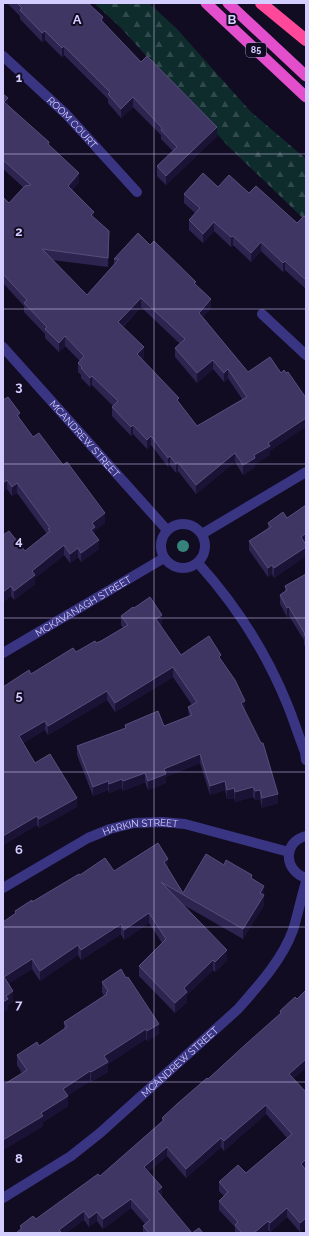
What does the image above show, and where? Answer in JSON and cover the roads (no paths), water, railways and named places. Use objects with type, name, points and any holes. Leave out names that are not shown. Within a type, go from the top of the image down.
[{"type":"highway","name":"85","points":[[206,3],[306,97]]},
{"type":"highway","name":"85","points":[[228,3],[306,76]]},
{"type":"highway","points":[[261,3],[306,40]]},
{"type":"street","name":"ROOM COURT","points":[[3,56],[66,114],[137,192]]},
{"type":"street","points":[[262,314],[306,356]]},
{"type":"street","name":"MCANDREW STREET","points":[[3,347],[7,358],[167,530]]},
{"type":"street","points":[[202,534],[306,472]]},
{"type":"street","points":[[179,524],[186,524],[192,525],[202,534],[206,549],[203,557],[198,563],[186,568],[180,568],[168,563],[161,551],[160,543],[167,530],[179,524]]},
{"type":"street","name":"MCKAVANAGH STREET","points":[[3,653],[164,558]]},
{"type":"street","points":[[198,563],[246,625],[270,666],[288,706],[305,752],[306,760]]},
{"type":"street","name":"HARKIN STREET","points":[[3,888],[88,838],[110,829],[134,824],[162,822],[185,824],[289,852]]},
{"type":"street","points":[[306,836],[297,839],[289,852],[289,859],[294,872],[306,878]]},
{"type":"street","name":"MCANDREW STREET","points":[[3,1198],[71,1156],[238,1009],[278,960],[292,931],[306,882]]}]
